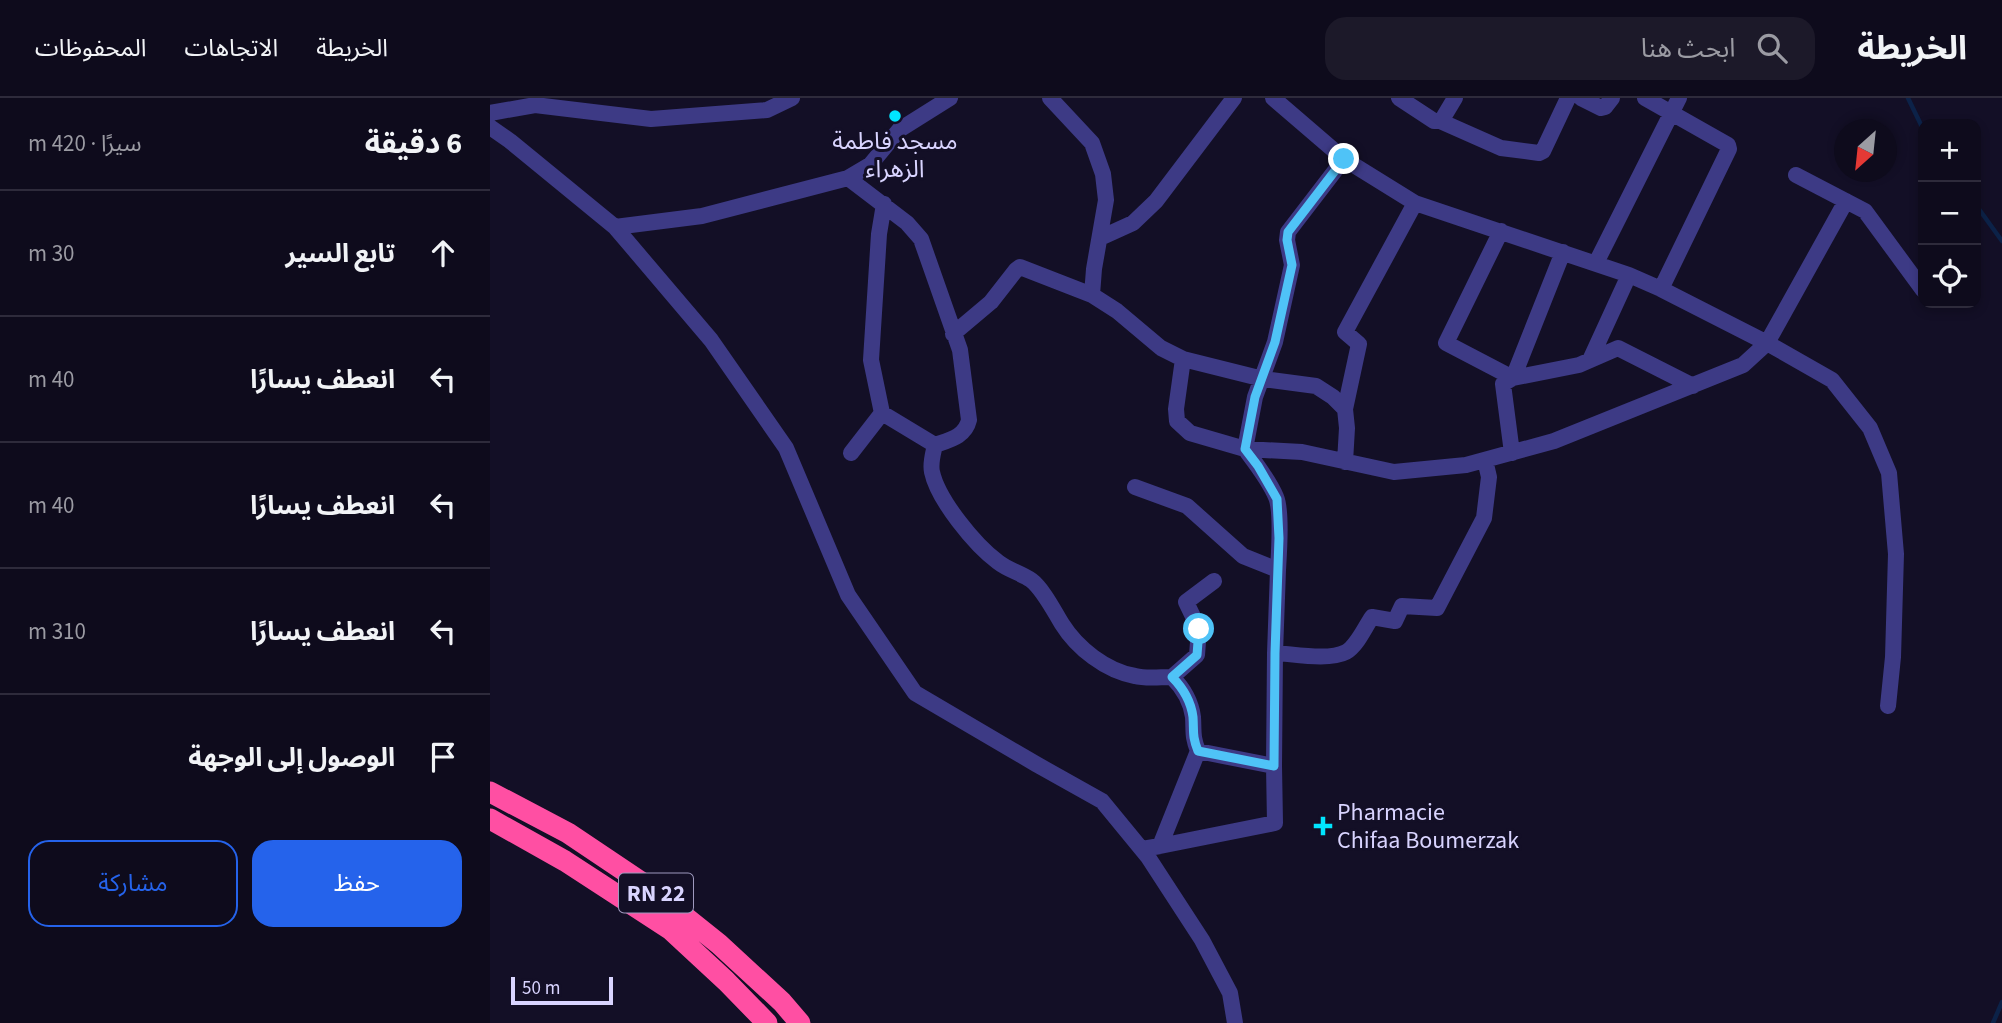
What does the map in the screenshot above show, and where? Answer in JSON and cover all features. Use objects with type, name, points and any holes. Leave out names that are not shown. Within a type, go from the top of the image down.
[{"type":"highway","name":"RN 22","points":[[490,792],[568,833],[644,884],[719,944],[782,1002],[800,1023]]},
{"type":"highway","name":"RN 22","points":[[490,819],[565,861],[671,930],[767,1023]]},
{"type":"street","points":[[490,113],[535,105],[651,119],[767,110],[792,98]]},
{"type":"street","points":[[615,228],[702,216],[848,178],[870,165],[899,130],[950,98]]},
{"type":"street","points":[[1050,98],[1092,143],[1103,174],[1106,200],[1091,295]]},
{"type":"street","points":[[1100,238],[1133,223],[1156,201],[1234,98]]},
{"type":"street","points":[[1273,98],[1344,159],[1415,203],[1629,275],[1767,343],[1832,380],[1870,428],[1889,473],[1896,554],[1893,657],[1888,706]]},
{"type":"street","points":[[1399,98],[1434,121],[1440,121],[1501,148],[1539,153],[1543,151],[1567,98]]},
{"type":"street","points":[[1440,121],[1455,98]]},
{"type":"street","points":[[1581,98],[1601,108],[1612,98]]},
{"type":"street","points":[[1645,98],[1675,105],[1728,145],[1729,149],[1661,289]]},
{"type":"street","points":[[1596,263],[1675,105]]},
{"type":"street","points":[[490,127],[615,228],[711,340],[786,448],[848,595],[915,693],[1102,801],[1142,849],[1202,940],[1230,993],[1235,1023]]},
{"type":"street","points":[[1142,849],[1275,823],[1275,653],[1279,570],[1277,499],[1245,449],[1255,397],[1275,342],[1292,265],[1288,232],[1344,159]]},
{"type":"street","points":[[1796,175],[1865,211],[1918,283]]},
{"type":"street","points":[[848,178],[884,204],[907,223],[920,239],[960,351],[968,427],[954,439],[935,445],[882,413],[871,360],[879,234],[884,204]]},
{"type":"street","points":[[1183,359],[1176,409],[1177,421],[1190,433],[1245,449],[1302,452],[1394,472],[1466,465],[1555,441],[1743,365],[1767,343],[1846,201]]},
{"type":"street","points":[[1345,462],[1345,409],[1359,344],[1345,332],[1415,203]]},
{"type":"street","points":[[1501,231],[1446,343],[1513,378]]},
{"type":"street","points":[[1513,378],[1563,253]]},
{"type":"street","points":[[953,334],[991,302],[1020,267],[1091,295],[1117,311],[1161,348],[1183,359],[1263,379],[1316,386],[1345,409]]},
{"type":"street","points":[[1590,360],[1629,275]]},
{"type":"street","points":[[1512,453],[1503,384],[1513,378],[1579,365],[1618,348],[1693,386]]},
{"type":"street","points":[[851,453],[882,413]]},
{"type":"street","points":[[935,445],[931,463],[932,474],[949,508],[976,542],[999,563],[1032,581],[1082,649],[1106,665],[1134,676],[1172,677],[1197,655],[1199,629],[1186,602],[1214,581]]},
{"type":"street","points":[[1275,653],[1330,656],[1347,652],[1372,617],[1395,621],[1402,606],[1437,608],[1484,518],[1489,477],[1485,460]]},
{"type":"street","points":[[1135,487],[1187,506],[1243,556],[1279,570]]},
{"type":"street","points":[[1160,846],[1198,751],[1192,738],[1193,717],[1183,688],[1172,677]]},
{"type":"street","points":[[1198,751],[1274,766]]},
{"type":"waterway","points":[[1908,98],[1918,119]]},
{"type":"waterway","points":[[1981,212],[2002,241]]},
{"type":"waterway","points":[[1993,1023],[2002,1002]]},
{"type":"place","name":"مسجد فاطمة الزهراء","points":[[895,116]]},
{"type":"place","name":"Pharmacie Chifaa Boumerzak","points":[[1323,826]]},
{"type":"route","points":[[1199,629],[1197,655],[1172,677],[1183,688],[1193,717],[1192,738],[1198,751],[1274,766],[1279,538],[1277,499],[1245,449],[1255,397],[1275,342],[1292,265],[1288,232],[1344,159]]}]
